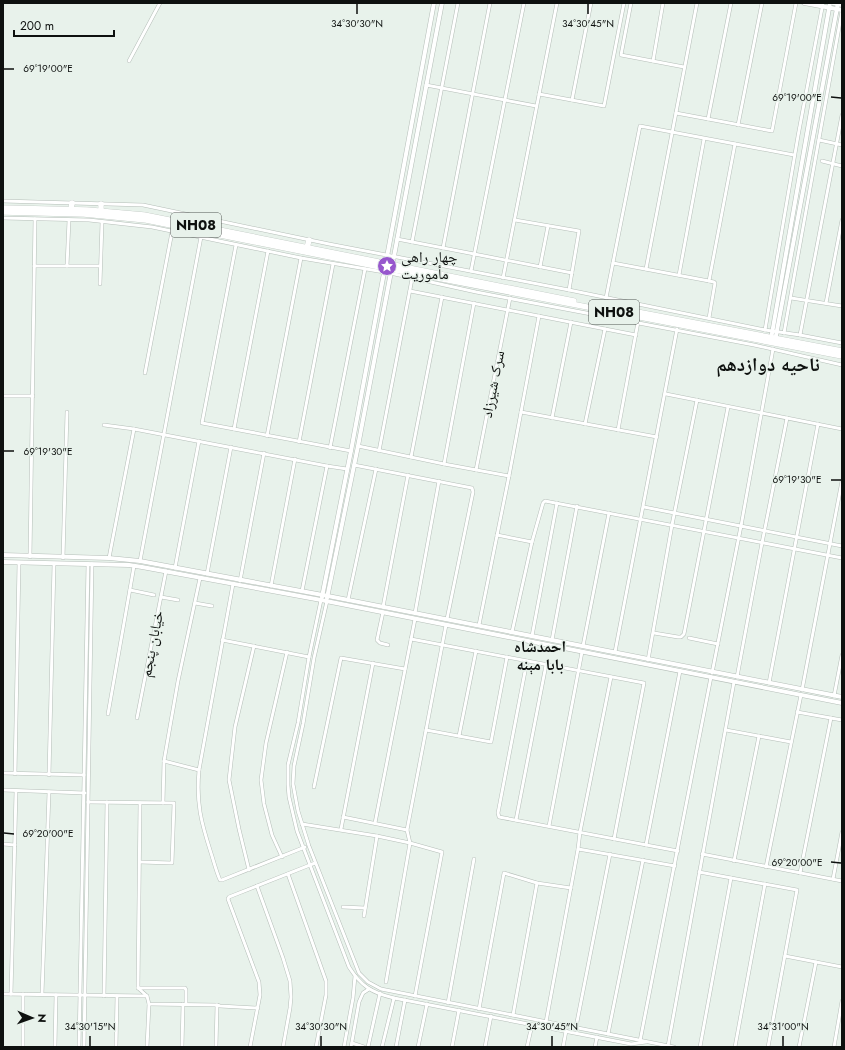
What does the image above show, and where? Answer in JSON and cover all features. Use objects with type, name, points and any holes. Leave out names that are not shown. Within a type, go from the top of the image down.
[{"type":"highway","points":[[71,210],[72,203]]},
{"type":"highway","points":[[100,204],[101,211]]},
{"type":"highway","name":"NH08","points":[[3,208],[101,211],[148,216],[307,248],[388,268],[656,323],[773,342],[842,351]]},
{"type":"highway","name":"NH08","points":[[3,212],[92,215],[146,220],[842,356]]},
{"type":"highway","points":[[307,248],[309,240]]},
{"type":"street","points":[[129,61],[160,3]]},
{"type":"street","points":[[434,3],[388,255],[388,268],[358,446],[314,658],[303,724],[294,766],[293,784],[295,796],[302,824],[315,863],[359,973],[368,982],[381,989],[576,1027],[640,1042],[674,1047]]},
{"type":"street","points":[[442,3],[397,239],[393,256],[388,268],[309,657],[288,774],[289,797],[297,831],[349,967],[365,987],[380,995],[394,998],[532,1024],[630,1045],[640,1042]]},
{"type":"street","points":[[412,242],[458,3]]},
{"type":"street","points":[[443,248],[490,3]]},
{"type":"street","points":[[471,271],[524,3]]},
{"type":"street","points":[[503,278],[557,3]]},
{"type":"street","points":[[572,100],[591,3]]},
{"type":"street","points":[[539,94],[605,106],[624,3]]},
{"type":"street","points":[[631,3],[621,55],[684,67]]},
{"type":"street","points":[[653,61],[663,3]]},
{"type":"street","points":[[646,269],[697,3]]},
{"type":"street","points":[[708,119],[731,3]]},
{"type":"street","points":[[738,125],[762,3]]},
{"type":"street","points":[[676,114],[772,131],[796,3]]},
{"type":"street","points":[[784,333],[842,10],[836,9],[829,5],[804,3]]},
{"type":"street","points":[[774,331],[838,4]]},
{"type":"street","points":[[765,330],[794,155],[822,5]]},
{"type":"street","points":[[640,1042],[739,538],[762,413],[774,331],[829,5]]},
{"type":"street","points":[[426,85],[536,106]]},
{"type":"street","points":[[800,335],[805,299],[842,115]]},
{"type":"street","points":[[606,298],[639,127],[641,126],[794,155]]},
{"type":"street","points":[[679,275],[704,138]]},
{"type":"street","points":[[819,140],[842,145]]},
{"type":"street","points":[[709,280],[735,144]]},
{"type":"street","points":[[822,162],[842,166]]},
{"type":"street","points":[[3,201],[143,205],[309,240],[569,290],[765,330],[842,343]]},
{"type":"street","points":[[3,218],[70,220],[136,225],[334,264],[365,269],[388,268],[412,279],[638,322],[656,323]]},
{"type":"street","points":[[30,557],[35,219]]},
{"type":"street","points":[[68,266],[70,220]]},
{"type":"street","points":[[515,220],[579,231],[569,290]]},
{"type":"street","points":[[826,303],[842,220]]},
{"type":"street","points":[[100,284],[102,222]]},
{"type":"street","points":[[540,267],[548,226]]},
{"type":"street","points":[[145,373],[172,232]]},
{"type":"street","points":[[140,561],[201,237]]},
{"type":"street","points":[[397,239],[572,273]]},
{"type":"street","points":[[236,245],[202,421],[204,424],[351,452]]},
{"type":"street","points":[[234,429],[268,251]]},
{"type":"street","points":[[267,436],[301,258]]},
{"type":"street","points":[[613,263],[714,282],[709,318]]},
{"type":"street","points":[[299,442],[334,264]]},
{"type":"street","points":[[34,266],[100,266]]},
{"type":"street","points":[[330,448],[365,269]]},
{"type":"street","points":[[379,451],[412,279]]},
{"type":"street","points":[[410,291],[636,335]]},
{"type":"street","points":[[412,457],[442,297]]},
{"type":"street","name":"سرک شیرزاد","points":[[476,470],[510,298]]},
{"type":"street","points":[[791,298],[842,306]]},
{"type":"street","points":[[444,464],[474,303]]},
{"type":"street","points":[[479,625],[540,316]]},
{"type":"street","points":[[552,418],[571,322]]},
{"type":"street","points":[[618,430],[638,322]]},
{"type":"street","points":[[615,652],[678,327]]},
{"type":"street","points":[[585,424],[605,329]]},
{"type":"street","points":[[773,342],[842,365]]},
{"type":"street","points":[[666,394],[842,429]]},
{"type":"street","points":[[3,396],[33,396]]},
{"type":"street","points":[[648,660],[654,633],[674,513],[697,400]]},
{"type":"street","points":[[654,633],[678,637],[681,637],[684,634],[728,407]]},
{"type":"street","points":[[64,558],[67,412]]},
{"type":"street","points":[[521,412],[657,437]]},
{"type":"street","points":[[737,677],[764,530],[787,418]]},
{"type":"street","points":[[769,683],[818,424]]},
{"type":"street","points":[[104,425],[164,434],[347,470]]},
{"type":"street","points":[[109,558],[134,429]]},
{"type":"street","points":[[353,438],[359,439]]},
{"type":"street","points":[[175,568],[198,441]]},
{"type":"street","points":[[358,446],[509,476]]},
{"type":"street","points":[[207,574],[231,447]]},
{"type":"street","points":[[240,580],[264,453]]},
{"type":"street","points":[[271,586],[296,459]]},
{"type":"street","points":[[354,465],[472,488],[473,492],[447,619]]},
{"type":"street","points":[[302,591],[326,466]]},
{"type":"street","points":[[348,601],[376,469]]},
{"type":"street","points":[[383,607],[408,475]]},
{"type":"street","points":[[416,613],[439,481]]},
{"type":"street","points":[[802,690],[842,481]]},
{"type":"street","points":[[512,632],[532,542],[543,503],[546,501],[842,558]]},
{"type":"street","points":[[532,636],[557,503]]},
{"type":"street","points":[[552,640],[576,506]]},
{"type":"street","points":[[644,507],[842,546]]},
{"type":"street","points":[[583,646],[609,513]]},
{"type":"street","points":[[497,535],[532,542]]},
{"type":"street","points":[[3,556],[109,558],[140,561],[302,591],[322,597],[327,601],[582,652],[680,671],[737,677],[842,698]]},
{"type":"street","points":[[108,714],[130,590],[132,565],[130,560]]},
{"type":"street","points":[[3,562],[132,565],[233,584],[322,597],[328,596],[615,652],[712,675],[734,682],[842,703]]},
{"type":"street","points":[[15,774],[20,563]]},
{"type":"street","points":[[49,775],[54,564]]},
{"type":"street","points":[[79,1047],[90,564]]},
{"type":"street","points":[[84,1047],[90,564]]},
{"type":"street","name":"خیابان پنجم","points":[[138,718],[166,571]]},
{"type":"street","points":[[163,803],[164,761],[178,681],[200,578]]},
{"type":"street","points":[[233,584],[199,770],[197,789],[198,805],[203,829],[218,878],[220,880],[309,846]]},
{"type":"street","points":[[130,590],[154,595]]},
{"type":"street","points":[[161,597],[178,600]]},
{"type":"street","points":[[195,603],[212,606]]},
{"type":"street","points":[[383,612],[377,640],[380,643],[388,645]]},
{"type":"street","points":[[375,823],[415,619]]},
{"type":"street","points":[[386,982],[410,843],[407,830],[446,625]]},
{"type":"street","points":[[689,638],[718,644]]},
{"type":"street","points":[[411,639],[644,683],[614,839]]},
{"type":"street","points":[[222,640],[309,657]]},
{"type":"street","points":[[249,870],[229,780],[235,727],[254,646]]},
{"type":"street","points":[[459,736],[476,651]]},
{"type":"street","points":[[608,657],[609,651]]},
{"type":"street","points":[[282,857],[272,835],[264,804],[261,780],[266,743],[287,652]]},
{"type":"street","points":[[549,826],[582,652]]},
{"type":"street","points":[[834,696],[842,655]]},
{"type":"street","points":[[314,787],[340,658],[405,669]]},
{"type":"street","points":[[426,730],[491,742],[507,658]]},
{"type":"street","points":[[527,661],[498,813],[499,817],[678,851]]},
{"type":"street","points":[[341,829],[373,663]]},
{"type":"street","points":[[516,820],[546,665]]},
{"type":"street","points":[[646,845],[680,671]]},
{"type":"street","points":[[546,1022],[580,832],[611,677]]},
{"type":"street","points":[[668,1046],[734,682]]},
{"type":"street","points":[[766,867],[801,695]]},
{"type":"street","points":[[798,712],[842,720]]},
{"type":"street","points":[[800,873],[831,718]]},
{"type":"street","points":[[726,730],[791,742]]},
{"type":"street","points":[[734,861],[759,736]]},
{"type":"street","points":[[164,761],[199,770]]},
{"type":"street","points":[[3,773],[84,775]]},
{"type":"street","points":[[3,790],[88,793]]},
{"type":"street","points":[[11,994],[16,791]]},
{"type":"street","points":[[42,994],[49,792]]},
{"type":"street","points":[[88,802],[174,803],[172,863],[140,862]]},
{"type":"street","points":[[104,996],[107,802]]},
{"type":"street","points":[[140,803],[138,988],[147,996],[149,1004],[147,1047]]},
{"type":"street","points":[[343,817],[407,830]]},
{"type":"street","points":[[302,824],[341,829],[410,843],[440,850],[443,854],[415,996]]},
{"type":"street","points":[[833,879],[842,832]]},
{"type":"street","points":[[364,916],[377,836]]},
{"type":"street","points":[[3,844],[15,845]]},
{"type":"street","points":[[578,849],[675,866]]},
{"type":"street","points":[[576,1027],[610,854]]},
{"type":"street","points":[[702,854],[842,881]]},
{"type":"street","points":[[448,1003],[474,859]]},
{"type":"street","points":[[608,1034],[643,860]]},
{"type":"street","points":[[250,1047],[260,995],[258,982],[228,899],[229,897],[315,863]]},
{"type":"street","points":[[699,872],[797,890],[768,1047]]},
{"type":"street","points":[[479,1009],[504,873],[537,883],[571,888]]},
{"type":"street","points":[[288,874],[326,981],[326,995],[316,1047]]},
{"type":"street","points":[[700,1047],[731,878]]},
{"type":"street","points":[[513,1015],[537,883]]},
{"type":"street","points":[[735,1047],[765,884]]},
{"type":"street","points":[[258,886],[284,958],[290,981],[291,1003],[283,1047]]},
{"type":"street","points":[[343,907],[365,908]]},
{"type":"street","points":[[785,956],[842,967]]},
{"type":"street","points":[[799,1047],[816,962]]},
{"type":"street","points":[[344,1047],[353,998],[355,976]]},
{"type":"street","points":[[138,988],[185,988],[182,1047]]},
{"type":"street","points":[[351,1047],[361,996],[369,989]]},
{"type":"street","points":[[368,1047],[381,989]]},
{"type":"street","points":[[3,994],[147,996]]},
{"type":"street","points":[[23,994],[23,1047]]},
{"type":"street","points":[[55,1047],[56,995]]},
{"type":"street","points":[[116,1047],[117,996]]},
{"type":"street","points":[[382,1047],[394,998]]},
{"type":"street","points":[[396,1047],[405,1000]]},
{"type":"street","points":[[834,1047],[842,1001]]},
{"type":"street","points":[[149,1004],[217,1005],[258,1008]]},
{"type":"street","points":[[418,1047],[427,1004]]},
{"type":"street","points":[[216,1047],[217,1005]]},
{"type":"street","points":[[452,1047],[459,1010]]},
{"type":"street","points":[[485,1047],[491,1016]]},
{"type":"street","points":[[527,1047],[532,1024]]},
{"type":"street","points":[[564,1047],[566,1031]]},
{"type":"street","points":[[595,1047],[597,1037]]},
{"type":"street","points":[[352,1043],[364,1047]]},
{"type":"place","name":"چهار راهی مأموریت","points":[[387,266]]},
{"type":"district","name":"ناحیه دوازدهم","points":[[768,364]]},
{"type":"district","name":"احمدشاه بابا مېنه","points":[[540,655]]}]
